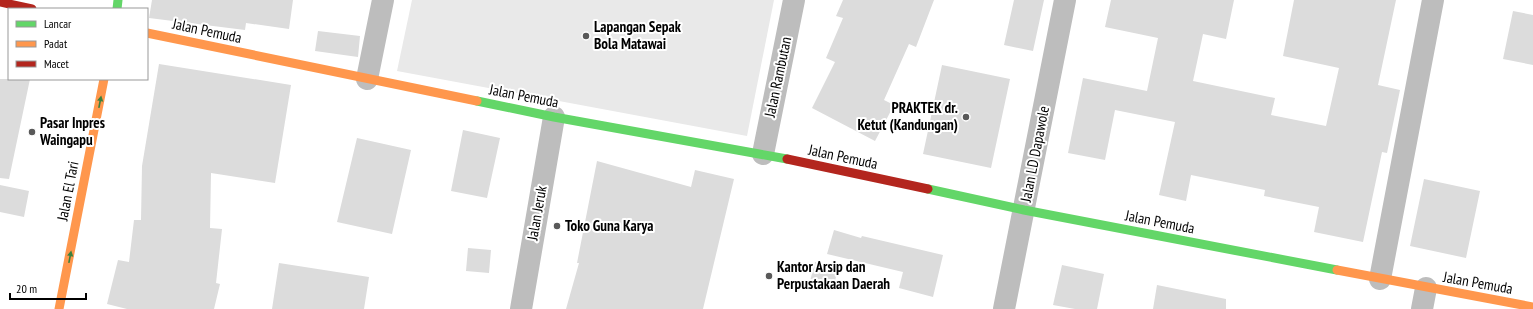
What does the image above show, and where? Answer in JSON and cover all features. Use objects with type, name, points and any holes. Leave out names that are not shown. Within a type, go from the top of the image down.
[{"type":"street","points":[[367,78],[383,0]]},
{"type":"street","name":"Jalan Rambutan","points":[[763,154],[794,0]]},
{"type":"street","name":"Jalan LD Dapawole","points":[[1004,309],[1066,0]]},
{"type":"street","points":[[1380,279],[1433,0]]},
{"type":"street","points":[[0,2],[27,8]]},
{"type":"street","name":"Jalan Pemuda","points":[[148,33],[554,117],[763,154],[1024,210],[1426,288],[1533,307]]},
{"type":"street","name":"Jalan El Tari","points":[[59,309],[104,80]]},
{"type":"street","name":"Jalan Jeruk","points":[[520,309],[554,117]]},
{"type":"street","points":[[1422,309],[1426,288]]},
{"type":"shaded area","name":"Lapangan Sepak Bola Matawai","points":[[412,0],[774,0],[747,136],[397,71]]},
{"type":"building","points":[[152,0],[293,0],[289,29],[246,23],[245,30],[149,18]]},
{"type":"building","points":[[843,0],[934,0],[916,47],[909,44],[884,100],[894,105],[875,141],[812,108],[835,62],[826,58],[843,18],[836,16]]},
{"type":"building","points":[[1014,0],[1044,0],[1033,51],[1004,45]]},
{"type":"building","points":[[1111,0],[1234,0],[1226,39],[1203,34],[1193,81],[1275,98],[1271,115],[1326,126],[1339,68],[1283,56],[1294,0],[1396,0],[1378,85],[1400,90],[1387,153],[1382,152],[1363,242],[1314,232],[1319,207],[1264,196],[1265,190],[1191,175],[1186,201],[1159,195],[1175,122],[1115,110],[1105,160],[1068,153],[1083,78],[1147,91],[1158,38],[1105,27]]},
{"type":"building","points":[[1513,11],[1533,15],[1533,65],[1503,59]]},
{"type":"building","points":[[318,31],[360,36],[358,57],[315,51]]},
{"type":"building","points":[[159,64],[291,85],[275,183],[211,173],[210,228],[222,229],[216,283],[220,284],[214,309],[127,309],[107,304],[118,260],[129,262],[134,220],[141,220],[142,166]]},
{"type":"building","name":"PRAKTEK dr. Ketut (Kandungan)","points":[[942,65],[1010,79],[991,168],[923,154]]},
{"type":"building","points":[[0,79],[30,80],[9,179],[0,178]]},
{"type":"building","points":[[463,130],[500,138],[487,198],[451,191]]},
{"type":"building","points":[[357,138],[411,150],[392,234],[337,222]]},
{"type":"building","points":[[597,161],[691,187],[695,170],[734,179],[703,309],[566,309],[579,263],[577,263]]},
{"type":"building","points":[[1424,179],[1480,191],[1466,258],[1410,246]]},
{"type":"building","points":[[0,185],[29,191],[24,217],[0,212]]},
{"type":"building","points":[[834,230],[861,238],[862,236],[943,255],[933,297],[899,288],[903,272],[827,254]]},
{"type":"building","points":[[468,248],[491,250],[489,273],[466,271]]},
{"type":"building","points":[[815,262],[838,267],[833,291],[809,285]]},
{"type":"building","points":[[279,263],[369,277],[364,309],[272,309]]},
{"type":"building","points":[[1062,265],[1104,274],[1097,309],[1075,309],[1053,305]]},
{"type":"building","points":[[1157,285],[1226,299],[1226,309],[1153,309]]},
{"type":"traffic: fast","points":[[117,8],[118,0]]},
{"type":"traffic: fast","points":[[477,101],[554,117],[787,159]]},
{"type":"traffic: fast","points":[[928,189],[1024,210],[1337,270]]},
{"type":"traffic: slow","points":[[148,33],[477,101]]},
{"type":"traffic: slow","points":[[59,309],[104,80]]},
{"type":"traffic: slow","points":[[1337,270],[1533,307]]},
{"type":"traffic: jam","points":[[0,2],[27,8]]},
{"type":"traffic: jam","points":[[787,159],[928,189]]},
{"type":"place","name":"Lapangan Sepak Bola Matawai","points":[[586,36]]},
{"type":"place","name":"PRAKTEK dr. Ketut (Kandungan)","points":[[966,117]]},
{"type":"place","name":"Pasar Inpres Waingapu","points":[[32,132]]},
{"type":"place","name":"Toko Guna Karya","points":[[557,226]]},
{"type":"place","name":"Kantor Arsip dan Perpustakaan Daerah","points":[[769,276]]}]
